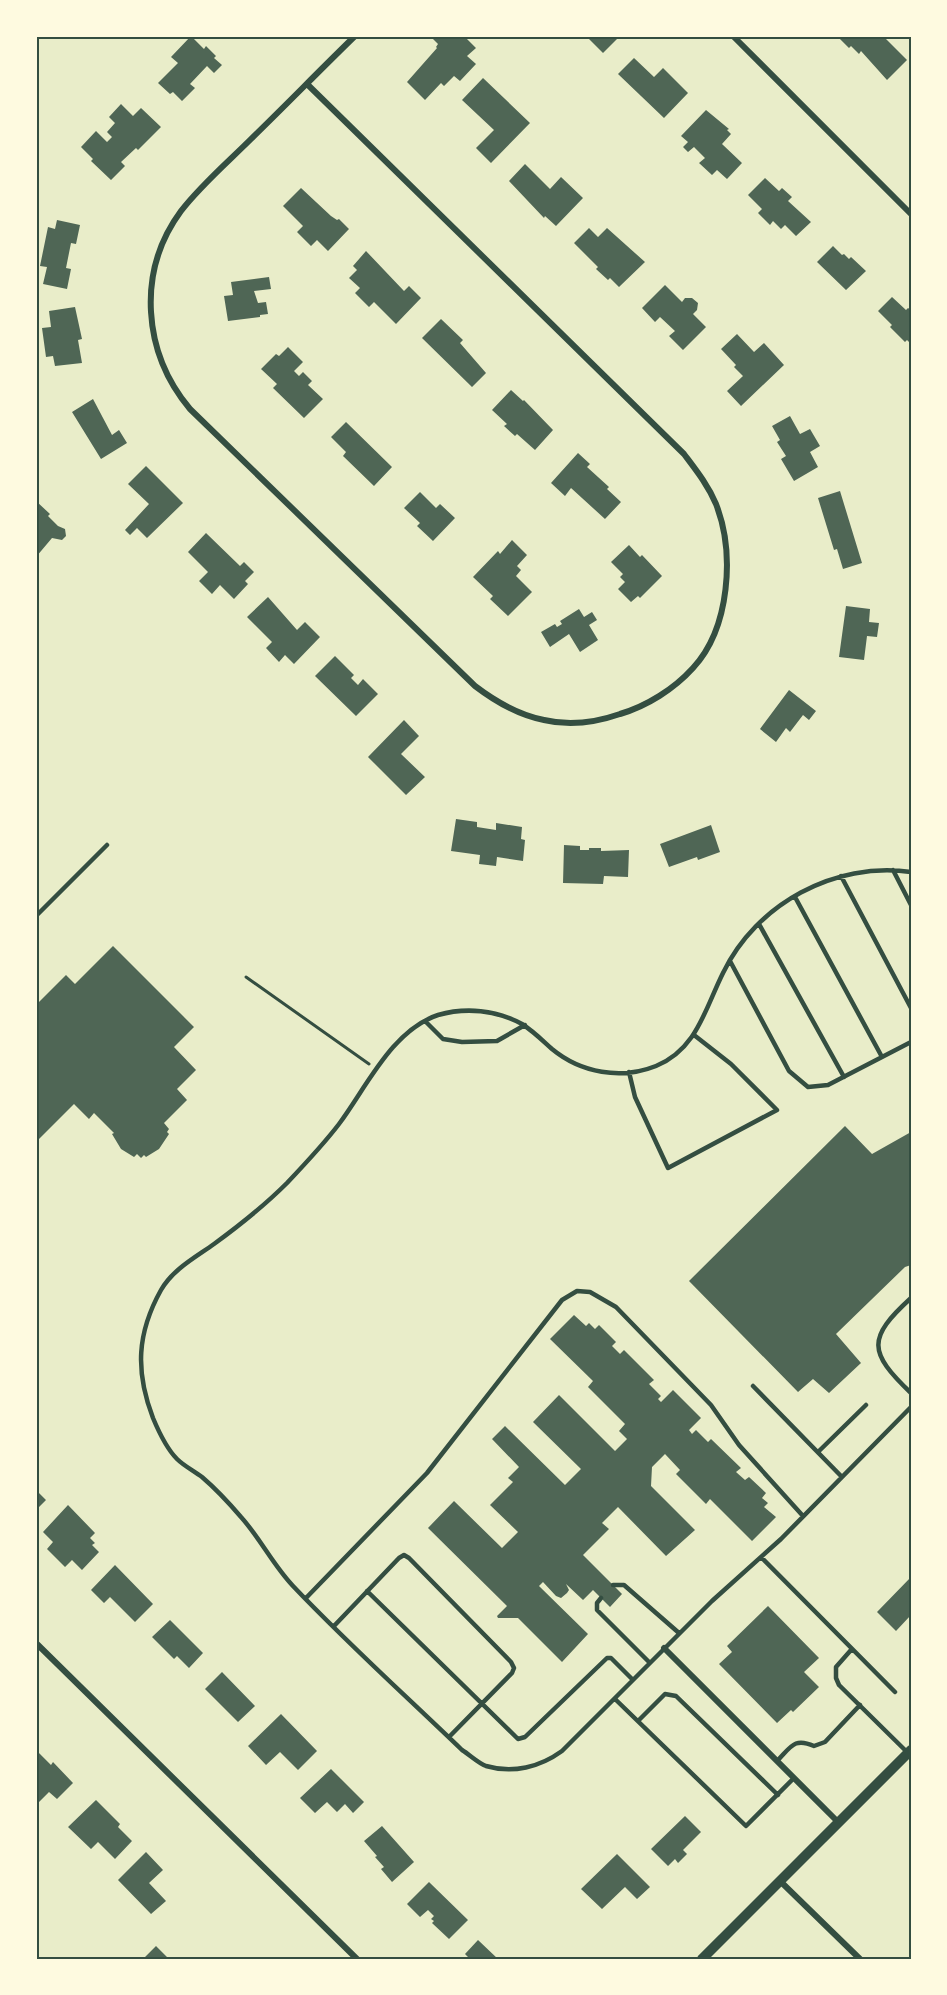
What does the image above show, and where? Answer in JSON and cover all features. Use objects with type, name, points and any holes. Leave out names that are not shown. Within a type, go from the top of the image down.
[{"type":"street","points":[[307,84],[684,454],[706,484],[716,504],[726,540],[727,579],[721,615],[712,636],[693,668],[657,698],[606,719],[560,722],[514,711],[494,700],[475,686],[190,409],[164,370],[152,334],[150,303],[154,266],[168,231],[180,212],[195,195],[355,36]]},
{"type":"street","points":[[733,36],[911,214]]},
{"type":"street","points":[[36,1643],[357,1959]]},
{"type":"street","points":[[664,1648],[838,1822]]},
{"type":"street","points":[[702,1959],[909,1752]]},
{"type":"street","points":[[779,1880],[860,1959]]},
{"type":"lane","points":[[36,916],[107,844]]},
{"type":"lane","points":[[911,872],[874,870],[832,878],[785,902],[749,932],[730,961],[700,1027],[694,1035],[675,1055],[657,1065],[629,1072],[593,1071],[576,1065],[554,1051],[525,1026],[509,1018],[480,1010],[454,1011],[425,1021],[402,1039],[376,1069],[340,1122],[316,1152],[276,1194],[182,1267],[164,1285],[152,1310],[141,1343],[141,1379],[154,1421],[175,1457],[203,1478],[243,1520],[290,1582],[462,1750],[484,1765],[508,1770],[531,1767],[549,1761],[562,1751],[712,1600],[804,1516],[911,1407]]},
{"type":"lane","points":[[893,870],[911,905]]},
{"type":"lane","points":[[841,876],[911,1008]]},
{"type":"lane","points":[[795,897],[882,1057]]},
{"type":"lane","points":[[759,924],[844,1077]]},
{"type":"lane","points":[[730,961],[789,1071],[808,1087],[828,1085],[911,1042]]},
{"type":"lane","points":[[425,1021],[443,1039],[462,1042],[497,1041],[525,1026]]},
{"type":"lane","points":[[629,1072],[635,1097],[668,1168],[777,1110],[731,1064],[694,1035]]},
{"type":"lane","points":[[306,1598],[427,1473],[562,1300],[577,1291],[590,1292],[616,1307],[711,1405],[740,1445],[804,1516]]},
{"type":"lane","points":[[911,1298],[895,1313],[881,1331],[878,1340],[878,1351],[887,1367],[911,1393]]},
{"type":"lane","points":[[753,1386],[841,1476]]},
{"type":"lane","points":[[818,1452],[866,1405]]},
{"type":"lane","points":[[334,1626],[399,1558],[404,1556],[409,1558],[511,1662],[514,1668],[512,1673],[449,1737]]},
{"type":"lane","points":[[761,1557],[895,1692]]},
{"type":"lane","points":[[613,1585],[624,1585],[679,1634]]},
{"type":"lane","points":[[368,1591],[514,1737],[525,1737],[607,1658],[611,1658],[633,1680]]},
{"type":"lane","points":[[601,1598],[597,1603],[597,1610],[650,1663]]},
{"type":"lane","points":[[851,1650],[836,1667],[836,1678],[839,1685],[909,1752]]},
{"type":"lane","points":[[638,1721],[665,1694],[676,1696],[778,1795]]},
{"type":"lane","points":[[615,1699],[746,1826],[794,1778]]},
{"type":"lane","points":[[777,1761],[795,1743],[803,1741],[814,1746],[825,1742],[860,1705]]},
{"type":"path","points":[[246,977],[376,1069]]},
{"type":"building","points":[[191,36],[204,49],[206,46],[222,65],[214,73],[207,66],[190,84],[195,88],[182,101],[158,83],[178,63],[171,57]]},
{"type":"building","points":[[430,36],[464,36],[476,48],[467,56],[476,64],[460,81],[454,76],[444,86],[441,83],[425,100],[407,82],[437,48],[438,44]]},
{"type":"building","points":[[586,36],[620,36],[603,53]]},
{"type":"building","points":[[837,36],[883,36],[907,60],[887,80],[861,51],[859,54],[851,46],[849,48]]},
{"type":"building","points":[[634,58],[654,77],[663,68],[688,93],[664,118],[618,74]]},
{"type":"building","points":[[483,78],[530,123],[491,163],[476,148],[494,130],[462,100]]},
{"type":"building","points":[[121,104],[133,116],[141,108],[161,127],[138,150],[136,148],[121,162],[125,166],[111,180],[91,161],[93,159],[81,147],[96,131],[107,142],[112,137],[107,132],[115,123],[109,117]]},
{"type":"building","points":[[706,110],[729,129],[727,130],[731,134],[722,144],[742,163],[727,179],[717,170],[712,175],[699,163],[705,158],[694,147],[688,152],[683,147],[688,142],[681,136]]},
{"type":"building","points":[[525,164],[550,189],[561,177],[583,198],[556,226],[545,216],[544,218],[509,181]]},
{"type":"building","points":[[765,178],[779,191],[782,188],[792,197],[788,201],[811,222],[796,236],[785,225],[781,229],[773,221],[770,225],[758,213],[762,209],[748,195]]},
{"type":"building","points":[[301,188],[331,216],[339,219],[349,229],[328,251],[317,240],[311,246],[297,232],[303,226],[283,206]]},
{"type":"building","points":[[57,220],[80,225],[76,244],[71,243],[66,268],[71,269],[67,289],[43,284],[47,267],[40,266],[48,227],[55,229]]},
{"type":"building","points":[[589,228],[598,237],[607,228],[645,262],[619,287],[596,269],[598,267],[574,243]]},
{"type":"building","points":[[833,246],[842,255],[844,254],[849,259],[851,257],[866,271],[846,290],[817,262]]},
{"type":"building","points":[[366,251],[404,291],[409,286],[421,298],[396,324],[374,302],[369,307],[355,293],[360,288],[349,278],[357,270],[353,266]]},
{"type":"building","points":[[269,277],[271,289],[254,291],[258,303],[266,302],[268,314],[228,321],[224,296],[233,295],[231,282]]},
{"type":"building","points":[[665,285],[682,302],[685,298],[692,298],[698,303],[697,310],[693,314],[706,327],[683,350],[669,336],[675,331],[660,317],[655,322],[642,308]]},
{"type":"building","points":[[892,297],[906,310],[908,308],[911,310],[911,344],[907,340],[905,342],[890,327],[892,325],[878,311]]},
{"type":"building","points":[[75,307],[82,339],[78,340],[82,363],[55,366],[53,356],[46,357],[42,328],[51,327],[49,311]]},
{"type":"building","points":[[441,319],[463,340],[460,343],[486,373],[472,387],[422,338]]},
{"type":"building","points":[[737,334],[754,352],[764,343],[784,365],[741,406],[727,391],[743,376],[721,349]]},
{"type":"building","points":[[288,347],[303,362],[294,371],[299,376],[303,372],[312,381],[308,385],[323,399],[304,418],[273,388],[277,384],[261,369],[276,354],[279,356]]},
{"type":"building","points":[[511,390],[553,430],[535,450],[504,426],[507,424],[492,410]]},
{"type":"building","points":[[93,399],[112,435],[119,430],[127,443],[101,459],[72,412]]},
{"type":"building","points":[[790,416],[800,434],[810,429],[820,446],[810,452],[818,467],[794,481],[781,459],[786,456],[777,442],[780,440],[772,426]]},
{"type":"building","points":[[346,422],[392,467],[374,486],[343,456],[346,452],[331,437]]},
{"type":"building","points":[[578,453],[590,464],[587,467],[609,487],[607,489],[621,502],[605,519],[571,488],[565,496],[551,483]]},
{"type":"building","points":[[146,466],[183,503],[147,538],[137,528],[130,535],[125,530],[149,504],[128,484]]},
{"type":"building","points":[[840,491],[862,563],[843,569],[837,549],[834,550],[818,498]]},
{"type":"building","points":[[420,492],[436,508],[440,504],[455,518],[433,541],[417,526],[420,523],[404,508]]},
{"type":"building","points":[[36,501],[50,514],[48,516],[58,526],[65,529],[66,536],[62,540],[52,538],[36,557]]},
{"type":"building","points":[[206,533],[240,566],[244,562],[254,572],[245,581],[248,584],[234,599],[220,585],[212,594],[199,581],[208,572],[188,552]]},
{"type":"building","points":[[512,540],[527,555],[517,566],[521,570],[516,576],[532,592],[508,616],[490,599],[493,596],[473,577],[498,551],[500,554]]},
{"type":"building","points":[[629,545],[662,576],[640,598],[638,596],[631,602],[618,589],[625,582],[620,577],[623,574],[611,562]]},
{"type":"building","points":[[268,597],[297,630],[305,622],[320,637],[294,664],[285,655],[279,662],[266,648],[272,642],[247,617]]},
{"type":"building","points":[[846,606],[870,609],[869,622],[879,623],[877,637],[867,636],[864,660],[839,657]]},
{"type":"building","points":[[579,609],[584,617],[592,612],[597,620],[589,625],[598,640],[580,652],[569,634],[550,647],[541,632],[555,624],[557,627],[562,624],[560,621]]},
{"type":"building","points":[[335,656],[354,675],[351,678],[358,685],[363,679],[378,694],[356,716],[315,676]]},
{"type":"building","points":[[789,690],[816,711],[809,720],[803,715],[790,732],[786,728],[776,742],[760,729]]},
{"type":"building","points":[[404,720],[419,736],[401,754],[425,777],[406,795],[368,757]]},
{"type":"building","points":[[456,819],[477,822],[477,827],[496,830],[496,823],[522,827],[521,839],[525,840],[523,861],[497,857],[496,866],[479,864],[480,855],[451,851]]},
{"type":"building","points":[[711,825],[720,852],[669,867],[660,844]]},
{"type":"building","points":[[564,845],[580,846],[580,850],[601,848],[601,851],[629,850],[628,877],[604,876],[603,884],[563,883]]},
{"type":"building","points":[[113,946],[194,1027],[174,1047],[196,1070],[177,1089],[187,1100],[164,1123],[169,1129],[167,1132],[169,1134],[159,1149],[141,1158],[137,1154],[134,1157],[121,1149],[112,1134],[114,1133],[94,1113],[89,1119],[74,1104],[36,1142],[36,1005],[66,975],[75,984]]},
{"type":"building","points":[[845,1126],[872,1154],[911,1132],[911,1265],[905,1267],[836,1334],[861,1363],[829,1393],[813,1379],[798,1392],[689,1281]]},
{"type":"building","points":[[574,1315],[586,1326],[589,1323],[595,1329],[599,1325],[616,1342],[612,1346],[620,1354],[624,1350],[654,1380],[649,1384],[661,1396],[658,1399],[661,1402],[673,1390],[701,1418],[689,1430],[692,1434],[696,1430],[708,1442],[711,1439],[741,1468],[736,1472],[745,1480],[749,1477],[766,1493],[762,1498],[768,1503],[764,1507],[776,1517],[752,1541],[710,1499],[706,1504],[676,1474],[680,1470],[665,1454],[652,1467],[651,1486],[695,1530],[666,1556],[618,1507],[602,1523],[609,1529],[583,1555],[622,1594],[610,1607],[593,1590],[583,1600],[566,1584],[569,1590],[561,1598],[556,1596],[543,1582],[539,1586],[588,1634],[562,1662],[518,1618],[498,1618],[497,1616],[507,1606],[428,1528],[454,1501],[502,1548],[518,1532],[490,1505],[513,1482],[508,1478],[519,1467],[492,1439],[505,1426],[565,1485],[581,1469],[533,1422],[559,1395],[615,1451],[627,1439],[619,1431],[625,1424],[588,1387],[593,1381],[550,1339]]},
{"type":"building","points":[[36,1490],[46,1500],[36,1510]]},
{"type":"building","points":[[68,1505],[95,1533],[90,1538],[95,1543],[92,1545],[99,1552],[82,1570],[72,1560],[65,1567],[47,1549],[53,1542],[43,1532]]},
{"type":"building","points":[[115,1565],[153,1604],[135,1622],[110,1597],[104,1603],[91,1590]]},
{"type":"building","points":[[911,1577],[911,1615],[896,1631],[877,1612]]},
{"type":"building","points":[[768,1606],[819,1658],[804,1672],[819,1687],[793,1712],[791,1710],[777,1723],[719,1664],[732,1652],[727,1646]]},
{"type":"building","points":[[170,1620],[203,1653],[189,1668],[177,1656],[174,1659],[152,1637]]},
{"type":"building","points":[[222,1672],[255,1706],[238,1722],[205,1689]]},
{"type":"building","points":[[281,1714],[317,1751],[298,1770],[280,1752],[266,1765],[248,1746]]},
{"type":"building","points":[[38,1752],[51,1765],[53,1762],[73,1783],[57,1799],[49,1792],[36,1805],[36,1755]]},
{"type":"building","points":[[331,1769],[364,1802],[353,1813],[345,1804],[337,1812],[327,1802],[315,1813],[300,1798]]},
{"type":"building","points":[[96,1800],[120,1824],[118,1827],[132,1841],[115,1859],[98,1842],[91,1849],[68,1827]]},
{"type":"building","points":[[685,1816],[701,1832],[683,1850],[687,1854],[678,1863],[675,1859],[668,1866],[651,1849]]},
{"type":"building","points":[[382,1826],[414,1862],[392,1882],[381,1869],[384,1867],[375,1857],[377,1856],[364,1841]]},
{"type":"building","points":[[146,1852],[163,1870],[149,1883],[166,1901],[151,1914],[118,1880]]},
{"type":"building","points":[[617,1854],[650,1887],[637,1899],[625,1887],[602,1909],[581,1889]]},
{"type":"building","points":[[429,1882],[468,1920],[449,1939],[432,1923],[434,1921],[431,1919],[434,1916],[428,1910],[420,1917],[407,1904]]},
{"type":"building","points":[[478,1940],[498,1959],[470,1959],[465,1954]]},
{"type":"building","points":[[156,1946],[169,1959],[143,1959]]}]
